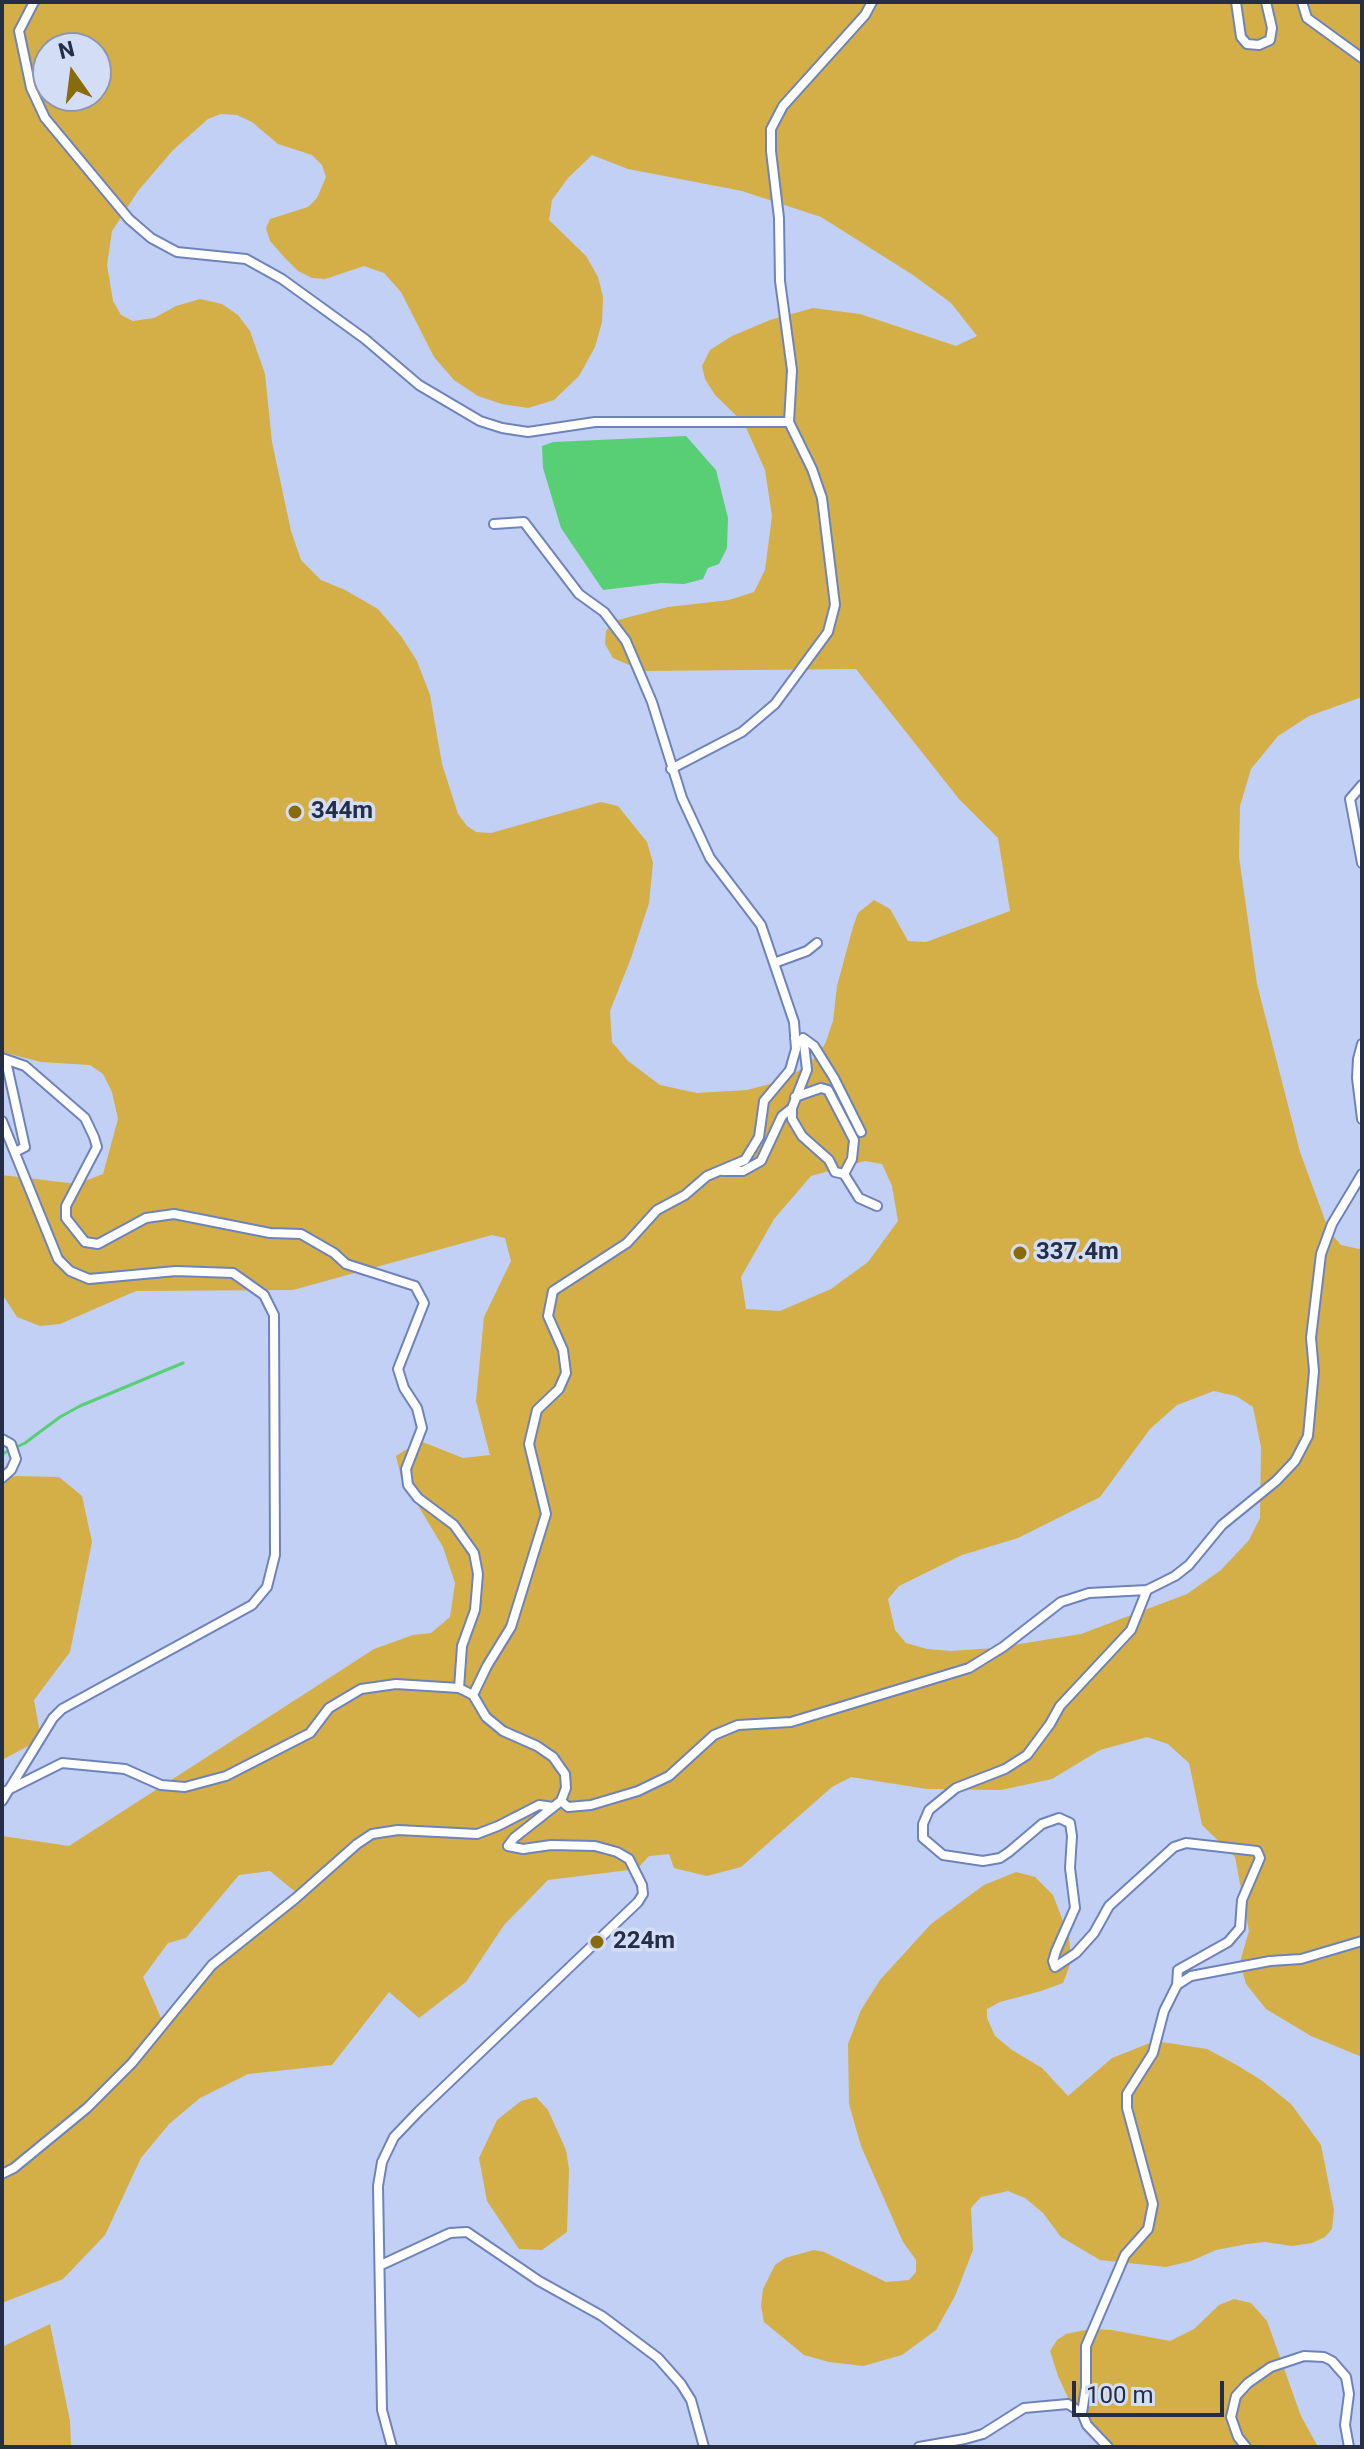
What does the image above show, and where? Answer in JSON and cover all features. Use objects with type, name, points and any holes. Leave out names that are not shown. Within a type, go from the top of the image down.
[{"type":"street","points":[[34,2],[19,31],[31,88],[45,118],[129,219],[151,238],[177,252],[246,259],[282,279],[365,339],[419,385],[480,421],[502,428],[528,432],[595,422],[789,422]]},
{"type":"street","points":[[671,769],[742,732],[764,714],[775,704],[828,632],[835,605],[822,498],[789,422],[792,370],[780,281],[771,129],[783,106],[865,15],[872,2]]},
{"type":"street","points":[[1236,2],[1241,37],[1247,44],[1259,45],[1270,40],[1272,28],[1266,2]]},
{"type":"street","points":[[1302,2],[1307,18],[1362,58]]},
{"type":"street","points":[[473,1695],[511,1627],[546,1514],[529,1444],[537,1410],[559,1389],[566,1373],[563,1350],[548,1316],[553,1291],[627,1243],[657,1210],[685,1195],[707,1176],[745,1160],[759,1137],[764,1101],[790,1070],[796,1049],[794,1022],[761,925],[710,858],[671,769],[642,676],[619,631],[604,612],[579,594],[524,522],[494,524]]},
{"type":"street","points":[[1362,785],[1350,799],[1362,863]]},
{"type":"street","points":[[774,963],[807,951],[817,943]]},
{"type":"street","points":[[795,1038],[802,1037],[814,1046],[861,1132]]},
{"type":"street","points":[[795,1038],[804,1044],[807,1070],[795,1097],[792,1119],[802,1136],[829,1160],[835,1172],[844,1174],[859,1198],[877,1206]]},
{"type":"street","points":[[1362,1044],[1357,1078],[1362,1119]]},
{"type":"street","points":[[4,1059],[25,1147],[15,1152]]},
{"type":"street","points":[[4,1059],[25,1066],[85,1118],[94,1137],[97,1147],[66,1206],[66,1218],[85,1242],[98,1244],[146,1218],[174,1214],[270,1233],[301,1234],[334,1253],[346,1264],[415,1286],[424,1303],[398,1369],[404,1388],[417,1408],[422,1428],[406,1469],[408,1485],[418,1498],[454,1525],[474,1553],[478,1574],[475,1610],[462,1646],[459,1688]]},
{"type":"street","points":[[795,1097],[821,1088],[828,1090],[854,1140],[852,1159],[844,1174]]},
{"type":"street","points":[[718,1171],[743,1171],[761,1161],[782,1116],[792,1108]]},
{"type":"street","points":[[2,1121],[58,1259],[70,1271],[89,1279],[176,1271],[233,1273],[264,1295],[274,1315],[275,1555],[267,1587],[252,1605],[62,1709],[53,1718],[3,1797]]},
{"type":"street","points":[[2,2174],[14,2168],[87,2108],[132,2063],[212,1965],[372,1834],[398,1830],[477,1834],[539,1805],[591,1805],[638,1791],[669,1776],[714,1735],[738,1725],[791,1722],[969,1668],[1003,1647],[1061,1602],[1089,1593],[1147,1590],[1161,1585],[1189,1565],[1222,1525],[1276,1481],[1295,1461],[1308,1436],[1314,1371],[1311,1338],[1321,1254],[1332,1224],[1362,1174]]},
{"type":"street","points":[[2,1439],[11,1444],[16,1459],[11,1470],[2,1478]]},
{"type":"street","points":[[1108,2447],[1087,2425],[1082,2413],[1086,2387],[1086,2346],[1125,2255],[1148,2229],[1153,2204],[1127,2108],[1127,2094],[1153,2053],[1164,2011],[1177,1985],[1178,1970],[1228,1942],[1240,1928],[1242,1900],[1260,1858],[1257,1851],[1186,1843],[1174,1847],[1109,1906],[1094,1933],[1076,1953],[1055,1967],[1053,1961],[1075,1908],[1070,1868],[1070,1823],[1059,1818],[1042,1824],[1000,1858],[983,1861],[943,1855],[923,1838],[923,1824],[929,1810],[956,1788],[1005,1769],[1027,1755],[1060,1706],[1131,1630],[1147,1590]]},
{"type":"street","points":[[3,1797],[62,1763],[125,1769],[161,1785],[185,1787],[226,1776],[310,1733],[329,1708],[361,1689],[396,1684],[459,1688],[473,1695],[486,1717],[503,1731],[553,1757],[565,1774],[566,1788],[557,1804],[508,1846],[523,1849],[551,1845],[595,1846],[629,1859],[642,1885],[643,1894],[638,1902],[394,2137],[382,2162],[378,2186],[382,2410],[392,2447]]},
{"type":"street","points":[[1177,1985],[1191,1976],[1270,1961],[1301,1959],[1362,1941]]},
{"type":"street","points":[[381,2265],[450,2233],[467,2232],[539,2281],[602,2316],[658,2358],[691,2400],[704,2447]]},
{"type":"street","points":[[1246,2447],[1238,2437],[1231,2417],[1236,2396],[1271,2367],[1304,2356],[1324,2357],[1346,2377],[1349,2394],[1345,2425],[1349,2447]]},
{"type":"street","points":[[919,2447],[983,2434],[1024,2408],[1068,2404],[1082,2413]]},
{"type":"shaded area","points":[[2,2],[1362,2],[1362,697],[1309,716],[1278,736],[1251,769],[1240,806],[1239,857],[1257,984],[1300,1152],[1329,1231],[1341,1245],[1359,1249],[1362,1246],[1362,2057],[1311,2036],[1266,2009],[1246,1984],[1240,1962],[1249,1931],[1235,1857],[1202,1825],[1189,1763],[1168,1744],[1147,1737],[1100,1750],[1052,1779],[1001,1790],[927,1789],[851,1777],[832,1787],[741,1867],[707,1876],[674,1868],[669,1854],[649,1856],[637,1869],[548,1880],[504,1925],[466,1982],[419,2018],[389,1992],[332,2065],[248,2074],[200,2098],[169,2124],[141,2158],[105,2235],[63,2279],[2,2303],[2,1836],[69,1846],[374,1649],[413,1635],[431,1633],[450,1617],[455,1583],[443,1547],[401,1477],[396,1456],[420,1441],[463,1458],[490,1455],[476,1401],[484,1317],[511,1261],[505,1238],[492,1235],[293,1290],[136,1291],[60,1324],[40,1326],[17,1317],[2,1294],[2,1175],[77,1184],[103,1174],[118,1119],[112,1092],[103,1074],[90,1065],[41,1062],[2,1052]],"holes":[[[221,114],[237,115],[252,122],[278,144],[312,155],[322,165],[326,177],[317,198],[308,207],[270,219],[266,228],[270,241],[284,257],[298,271],[312,278],[325,279],[364,266],[384,273],[401,292],[434,357],[454,380],[478,396],[502,404],[528,408],[554,400],[579,376],[595,347],[602,322],[603,297],[598,277],[586,256],[549,220],[552,200],[568,178],[592,155],[628,169],[742,191],[821,217],[951,303],[977,336],[956,346],[860,314],[813,308],[770,320],[732,336],[710,350],[702,366],[705,379],[715,395],[744,423],[765,470],[772,516],[765,570],[754,592],[729,600],[668,607],[614,621],[606,631],[605,644],[613,658],[643,671],[856,669],[959,799],[998,838],[1010,911],[926,942],[908,941],[890,909],[874,900],[858,913],[853,927],[837,986],[833,1021],[825,1044],[811,1062],[785,1080],[747,1090],[697,1093],[660,1085],[628,1061],[612,1042],[610,1011],[649,903],[653,863],[647,842],[618,806],[601,802],[491,833],[476,832],[467,826],[458,814],[442,764],[430,695],[417,661],[378,609],[321,580],[301,560],[291,531],[272,442],[265,374],[250,331],[238,315],[222,304],[200,299],[176,306],[154,318],[133,321],[121,315],[113,301],[107,265],[112,231],[138,191],[173,150],[208,119]],[[865,1161],[882,1164],[892,1186],[898,1221],[868,1262],[831,1289],[780,1311],[746,1309],[741,1277],[774,1219],[811,1176]],[[1214,1391],[1236,1396],[1253,1407],[1261,1447],[1260,1518],[1249,1540],[1221,1570],[1187,1594],[1081,1634],[995,1648],[951,1651],[906,1643],[895,1630],[888,1599],[899,1586],[962,1555],[1018,1538],[1100,1497],[1150,1429],[1177,1405]],[[270,1871],[298,1894],[161,2018],[143,1977],[168,1943],[186,1938],[239,1875]]]},
{"type":"shaded area","points":[[686,436],[716,470],[728,518],[727,548],[719,564],[708,568],[703,579],[684,584],[661,583],[603,590],[561,528],[543,468],[542,446],[553,442]]},
{"type":"shaded area","points":[[15,1476],[59,1477],[82,1496],[92,1542],[70,1652],[34,1700],[41,1739],[2,1760],[2,1481]]},
{"type":"shaded area","points":[[1016,1872],[1035,1877],[1053,1895],[1069,1937],[1071,1962],[1063,1983],[1000,2002],[987,2009],[987,2018],[995,2036],[1042,2068],[1068,2096],[1112,2058],[1155,2041],[1207,2049],[1235,2064],[1291,2104],[1321,2145],[1334,2210],[1332,2229],[1325,2237],[1312,2243],[1292,2246],[1265,2242],[1247,2244],[1216,2250],[1166,2267],[1100,2260],[1061,2237],[1043,2213],[1025,2198],[1008,2191],[981,2197],[971,2208],[973,2250],[955,2296],[936,2330],[902,2355],[863,2366],[804,2355],[764,2322],[761,2306],[763,2289],[775,2265],[785,2258],[814,2250],[886,2282],[909,2280],[916,2272],[916,2260],[903,2242],[861,2146],[849,2104],[848,2044],[861,2010],[880,1980],[931,1924],[984,1885]]},
{"type":"shaded area","points":[[536,2097],[548,2110],[566,2150],[569,2169],[567,2232],[542,2250],[519,2249],[487,2201],[479,2158],[497,2120],[521,2101]]},
{"type":"shaded area","points":[[1234,2299],[1251,2303],[1267,2321],[1301,2416],[1318,2447],[1109,2447],[1091,2437],[1076,2415],[1058,2376],[1050,2351],[1057,2340],[1066,2334],[1090,2329],[1170,2341],[1194,2329],[1219,2305]]},
{"type":"shaded area","points":[[50,2324],[70,2421],[71,2447],[2,2447],[2,2347]]},
{"type":"waterway","points":[[2,1454],[25,1443],[80,1406],[183,1363]]},
{"type":"place","name":"344m","points":[[295,812]]},
{"type":"place","name":"337.4m","points":[[1020,1253]]},
{"type":"place","name":"224m","points":[[597,1942]]}]
